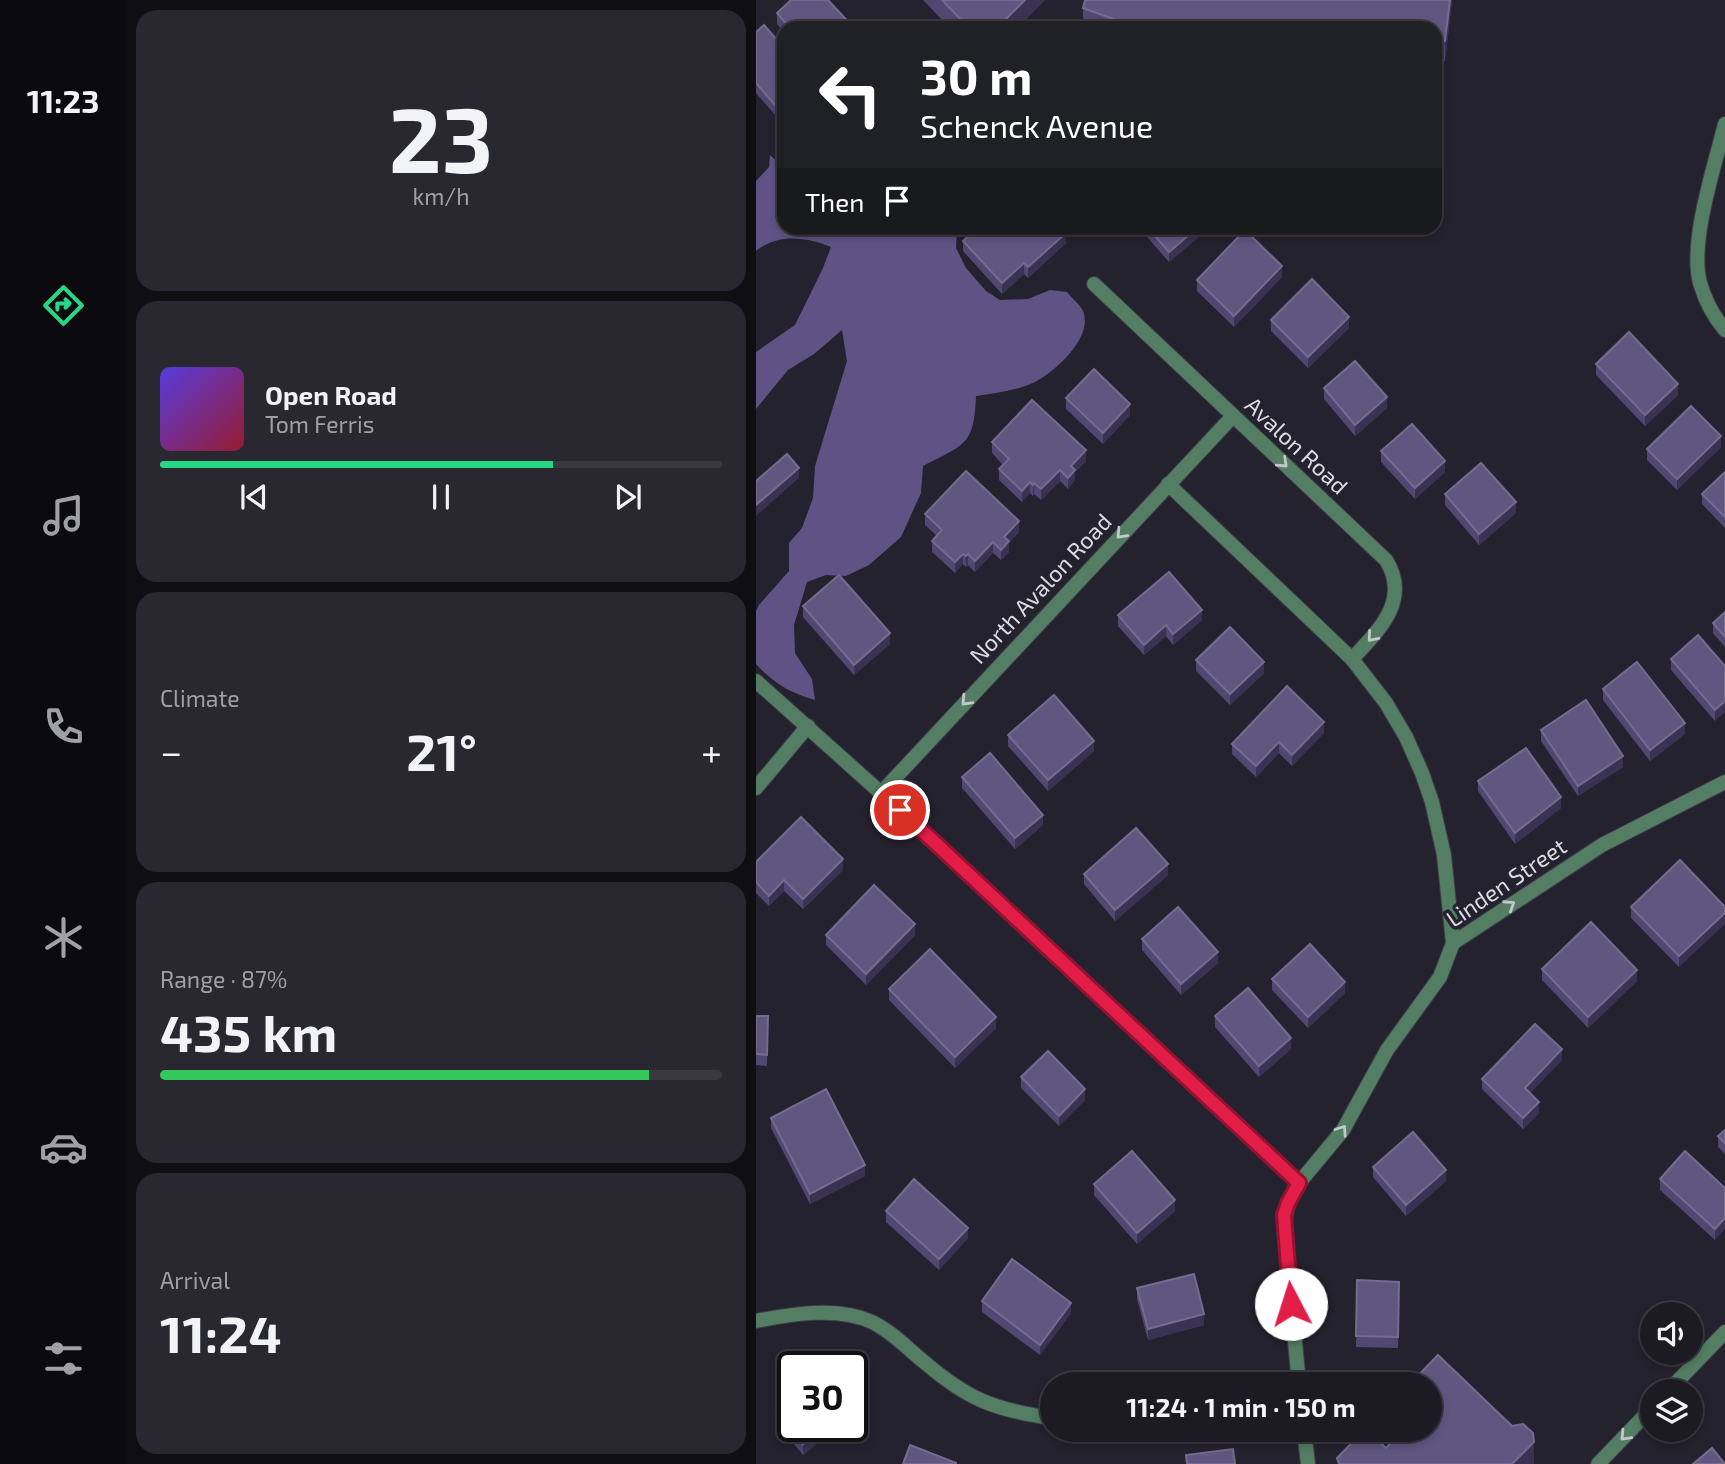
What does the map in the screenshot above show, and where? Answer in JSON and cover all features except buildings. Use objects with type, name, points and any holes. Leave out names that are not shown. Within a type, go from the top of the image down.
[{"type":"street","points":[[1725,124],[1698,236],[1700,282],[1713,313],[1725,330]]},
{"type":"street","name":"Avalon Road","points":[[1094,284],[1386,560],[1395,575],[1395,597],[1379,630],[1352,659]]},
{"type":"street","name":"North Avalon Road","points":[[881,793],[1233,416]]},
{"type":"street","points":[[1168,484],[1352,659],[1386,703],[1422,773],[1432,802],[1444,855],[1453,943]]},
{"type":"street","points":[[756,681],[881,793],[1299,1183]]},
{"type":"street","points":[[756,788],[808,726]]},
{"type":"street","name":"Linden Street","points":[[1298,1372],[1284,1226],[1288,1203],[1299,1183],[1343,1130],[1387,1049],[1440,977],[1453,943],[1602,845],[1725,782]]},
{"type":"street","points":[[756,1321],[814,1313],[853,1316],[871,1321],[958,1389],[1012,1413],[1040,1416]]},
{"type":"street","points":[[1680,1379],[1725,1332]]},
{"type":"street","points":[[1598,1464],[1640,1420]]},
{"type":"street","points":[[1305,1442],[1308,1464]]},
{"type":"shaded area","points":[[770,155],[777,162],[777,235],[957,235],[956,248],[966,268],[986,291],[1000,300],[1028,299],[1050,290],[1067,292],[1082,309],[1085,319],[1084,330],[1072,351],[1044,377],[1021,388],[976,396],[973,425],[965,442],[923,466],[921,493],[901,537],[869,565],[846,576],[826,575],[807,582],[794,625],[795,653],[812,679],[815,700],[782,687],[756,664],[756,611],[789,571],[789,543],[802,528],[813,498],[815,466],[847,361],[842,330],[814,354],[788,370],[756,409],[756,352],[795,325],[831,247],[793,238],[774,241],[756,251],[756,181],[769,167]]},
{"type":"route","points":[[900,810],[1299,1183],[1284,1215],[1291,1304]]}]
